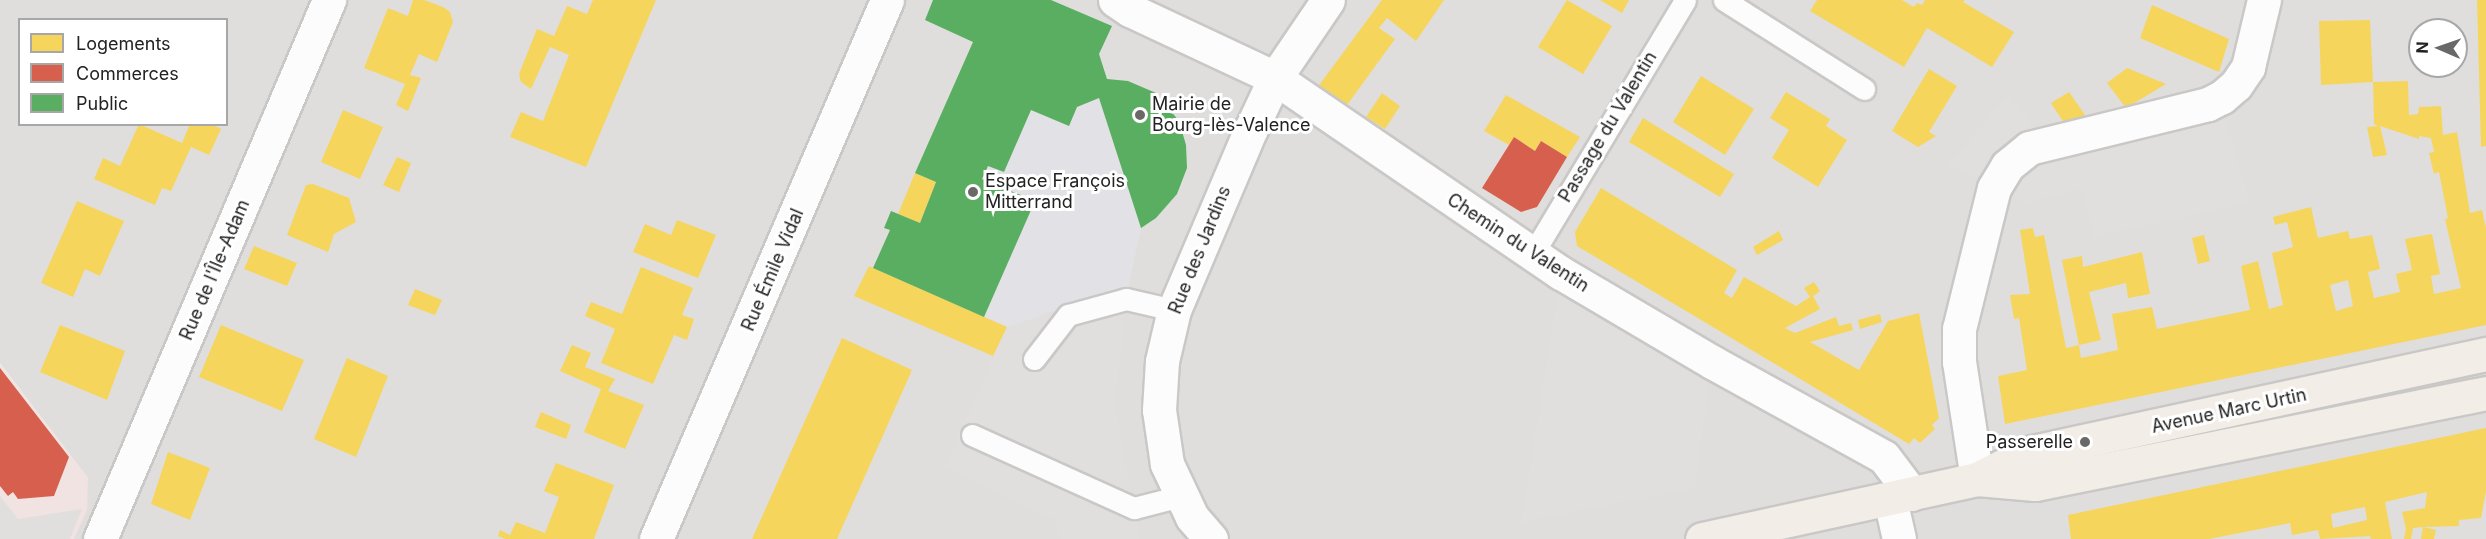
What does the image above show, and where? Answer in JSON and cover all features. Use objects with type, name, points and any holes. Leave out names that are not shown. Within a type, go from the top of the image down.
[{"type":"main road","name":"Avenue Marc Urtin","points":[[1702,539],[1977,479],[2028,453],[2486,354]]},
{"type":"main road","name":"Avenue Marc Urtin","points":[[1977,479],[2035,484],[2486,393]]},
{"type":"street","name":"Rue de l'Île-Adam","points":[[100,539],[329,0]]},
{"type":"street","name":"Rue Émile Vidal","points":[[656,539],[778,259],[887,0]]},
{"type":"street","name":"Chemin du Valentin","points":[[1116,0],[1130,10],[1275,78],[1532,255],[1712,363],[1884,457],[1901,496]]},
{"type":"street","name":"Rue des Jardins","points":[[1194,523],[1167,464],[1159,410],[1162,362],[1174,310],[1275,78],[1328,0]]},
{"type":"street","points":[[1977,479],[1959,362],[1959,329],[1994,188],[2002,173],[2029,148],[2208,104],[2222,97],[2236,85],[2248,67],[2264,0]]},
{"type":"street","points":[[1899,539],[1901,496]]},
{"type":"lane","name":"Passage du Valentin","points":[[1532,255],[1685,0]]},
{"type":"lane","points":[[1724,0],[1864,88]]},
{"type":"lane","points":[[1034,359],[1068,315],[1126,299],[1174,310]]},
{"type":"lane","points":[[972,435],[1134,508],[1194,523]]},
{"type":"shaded area","points":[[0,0],[2486,0],[2486,539],[65,539],[88,478],[0,363]]},
{"type":"shaded area","points":[[2008,96],[2056,153],[2223,111],[2250,202],[2093,237],[2082,189],[2023,203],[1947,165]]},
{"type":"shaded area","name":"Espace François Mitterrand","points":[[1099,98],[1141,228],[1129,285],[1007,327],[984,317],[1035,201],[982,179],[988,166],[1004,172],[1031,110],[1069,126],[1077,107]]},
{"type":"shaded area","points":[[1561,273],[1712,362],[1695,488],[1521,522]]},
{"type":"shaded area","points":[[1129,285],[1115,404],[1140,539],[1059,539],[1054,519],[944,468],[1007,327]]},
{"type":"shaded area","points":[[0,364],[88,478],[87,510],[74,539],[0,539]]},
{"type":"shaded area","points":[[0,496],[18,519],[82,509],[70,539],[0,539]]},
{"type":"building: Logements","points":[[413,0],[424,0],[443,7],[450,12],[453,22],[437,62],[419,54],[410,75],[421,78],[408,111],[396,105],[405,84],[364,68],[388,8],[408,16]]},
{"type":"building: Logements","points":[[593,0],[656,0],[586,167],[510,137],[521,112],[543,121],[569,55],[550,47],[531,89],[521,82],[519,74],[537,29],[554,36],[567,6],[587,14]]},
{"type":"building: Logements","points":[[1382,0],[1444,0],[1416,41],[1387,18],[1379,28],[1395,39],[1347,105],[1317,88]]},
{"type":"building: Logements","points":[[1567,0],[1612,26],[1583,74],[1538,47]]},
{"type":"building: Logements","points":[[1600,0],[1629,0],[1622,13]]},
{"type":"building: Logements","points":[[1817,0],[1902,0],[1914,7],[1917,3],[1922,5],[1925,0],[1965,0],[1963,2],[2014,32],[1992,67],[1927,28],[1904,67],[1810,11]]},
{"type":"building: Logements","points":[[2477,0],[2486,0],[2486,146],[2481,147]]},
{"type":"building: Logements","points":[[2152,5],[2229,39],[2219,72],[2140,38]]},
{"type":"building: Logements","points":[[2370,20],[2373,82],[2321,85],[2319,21]]},
{"type":"building: Logements","points":[[2127,68],[2166,84],[2126,108],[2107,83]]},
{"type":"building: Logements","points":[[1929,69],[1957,86],[1929,132],[1936,136],[1918,147],[1892,131]]},
{"type":"building: Logements","points":[[1701,76],[1754,109],[1725,155],[1673,122]]},
{"type":"building: Logements","points":[[2408,81],[2409,115],[2418,114],[2419,107],[2441,106],[2443,135],[2457,132],[2470,213],[2482,210],[2486,228],[2486,325],[2005,424],[1998,376],[2027,370],[2019,318],[2014,319],[2010,295],[2030,294],[2020,230],[2033,228],[2035,237],[2044,235],[2066,348],[2079,345],[2081,358],[2118,350],[2112,314],[2152,307],[2157,329],[2250,310],[2241,266],[2258,261],[2269,309],[2283,305],[2272,253],[2293,247],[2287,222],[2275,225],[2273,217],[2311,207],[2318,238],[2348,231],[2350,239],[2372,235],[2380,269],[2368,272],[2374,298],[2400,292],[2396,274],[2412,270],[2405,239],[2432,234],[2440,274],[2431,276],[2434,294],[2461,288],[2445,219],[2448,218],[2439,172],[2434,174],[2429,153],[2434,152],[2431,138],[2419,136],[2419,139],[2380,126],[2387,155],[2373,157],[2367,127],[2378,126],[2374,124],[2373,82]],"holes":[[[2348,280],[2353,306],[2336,311],[2330,285]]]},
{"type":"building: Logements","points":[[1786,92],[1830,119],[1826,126],[1847,140],[1818,187],[1772,158],[1789,130],[1770,118]]},
{"type":"building: Logements","points":[[2069,92],[2085,115],[2066,126],[2051,103]]},
{"type":"building: Logements","points":[[1382,93],[1400,106],[1385,129],[1366,117]]},
{"type":"building: Logements","points":[[1506,95],[1580,137],[1567,157],[1541,141],[1535,151],[1514,137],[1509,145],[1484,131]]},
{"type":"building: Logements","points":[[343,110],[383,127],[360,179],[321,162]]},
{"type":"building: Logements","points":[[1643,118],[1734,174],[1720,197],[1629,142]]},
{"type":"building: Logements","points":[[138,126],[144,126],[182,143],[189,126],[215,126],[221,129],[209,155],[191,147],[171,191],[162,188],[155,205],[94,179],[103,158],[120,166]]},
{"type":"building: Logements","points":[[397,157],[411,163],[399,192],[383,185]]},
{"type":"building: Logements","points":[[915,173],[936,182],[920,223],[898,214]]},
{"type":"building: Logements","points":[[313,184],[349,198],[356,222],[334,234],[328,252],[287,235],[306,185]]},
{"type":"building: Logements","points":[[1601,188],[1737,270],[1724,293],[1732,298],[1744,277],[1796,306],[1810,297],[1804,288],[1814,282],[1820,291],[1813,296],[1820,309],[1785,328],[1795,333],[1836,317],[1839,326],[1851,323],[1853,330],[1810,342],[1859,370],[1888,321],[1919,313],[1939,418],[1932,425],[1935,429],[1920,443],[1914,438],[1909,444],[1577,246],[1575,232]]},
{"type":"building: Logements","points":[[77,201],[124,221],[100,276],[85,269],[73,297],[41,283]]},
{"type":"building: Logements","points":[[677,220],[716,235],[698,278],[633,252],[645,224],[671,235]]},
{"type":"building: Logements","points":[[1779,231],[1783,240],[1757,255],[1753,247]]},
{"type":"building: Logements","points":[[2204,235],[2210,261],[2198,264],[2192,238]]},
{"type":"building: Logements","points":[[254,246],[297,263],[287,286],[244,269]]},
{"type":"building: Logements","points":[[2142,252],[2150,294],[2128,298],[2126,283],[2089,292],[2101,340],[2079,345],[2062,260],[2082,256],[2083,267]]},
{"type":"building: Logements","points":[[869,266],[1007,327],[993,356],[854,296]]},
{"type":"building: Logements","points":[[641,267],[693,288],[682,315],[694,319],[687,340],[674,335],[653,384],[601,363],[615,329],[585,316],[591,302],[622,314]]},
{"type":"building: Logements","points":[[415,289],[442,300],[435,315],[408,305]]},
{"type":"building: Logements","points":[[1880,314],[1882,322],[1860,329],[1858,320]]},
{"type":"building: Logements","points":[[60,325],[125,351],[107,400],[40,372]]},
{"type":"building: Logements","points":[[221,325],[304,360],[282,411],[199,377]]},
{"type":"building: Logements","points":[[842,338],[912,370],[837,539],[752,539]]},
{"type":"building: Logements","points":[[572,345],[591,353],[585,367],[615,379],[608,391],[644,405],[625,449],[584,432],[601,389],[560,371]]},
{"type":"building: Logements","points":[[347,358],[388,376],[356,457],[314,439]]},
{"type":"building: Logements","points":[[541,412],[571,425],[566,439],[535,427]]},
{"type":"building: Logements","points":[[2486,428],[2486,491],[2481,518],[2459,520],[2459,526],[2413,528],[2411,539],[2404,539],[2406,529],[2402,512],[2425,508],[2427,492],[2385,502],[2392,539],[2371,539],[2370,536],[2320,539],[2318,530],[2292,535],[2290,523],[2209,539],[2071,539],[2068,515]],"holes":[[[2365,507],[2367,520],[2333,528],[2331,514]]]},
{"type":"building: Logements","points":[[168,452],[210,468],[190,520],[151,504]]},
{"type":"building: Logements","points":[[556,463],[614,485],[594,539],[505,539],[498,536],[500,530],[510,535],[516,522],[545,533],[559,497],[544,491]]},
{"type":"building: Logements","points":[[2423,527],[2436,530],[2434,539],[2421,539]]},
{"type":"building: Commerces","points":[[1514,137],[1535,151],[1541,141],[1567,157],[1537,207],[1521,212],[1482,188]]},
{"type":"building: Commerces","points":[[0,368],[69,457],[54,496],[18,499],[13,492],[8,496],[0,486]]},
{"type":"building: Public","points":[[933,0],[1051,0],[1112,26],[1099,54],[1107,79],[1128,81],[1156,93],[1179,121],[1186,145],[1187,168],[1177,194],[1156,218],[1141,228],[1099,98],[1077,107],[1069,126],[1031,110],[1004,172],[988,166],[982,179],[1035,201],[984,317],[873,268],[890,230],[884,228],[891,211],[920,223],[936,182],[915,173],[973,42],[925,20]]},
{"type":"place","name":"Mairie de Bourg-lès-Valence","points":[[1140,115]]},
{"type":"place","name":"Espace François Mitterrand","points":[[973,192]]},
{"type":"place","name":"Passerelle","points":[[2085,442]]}]
